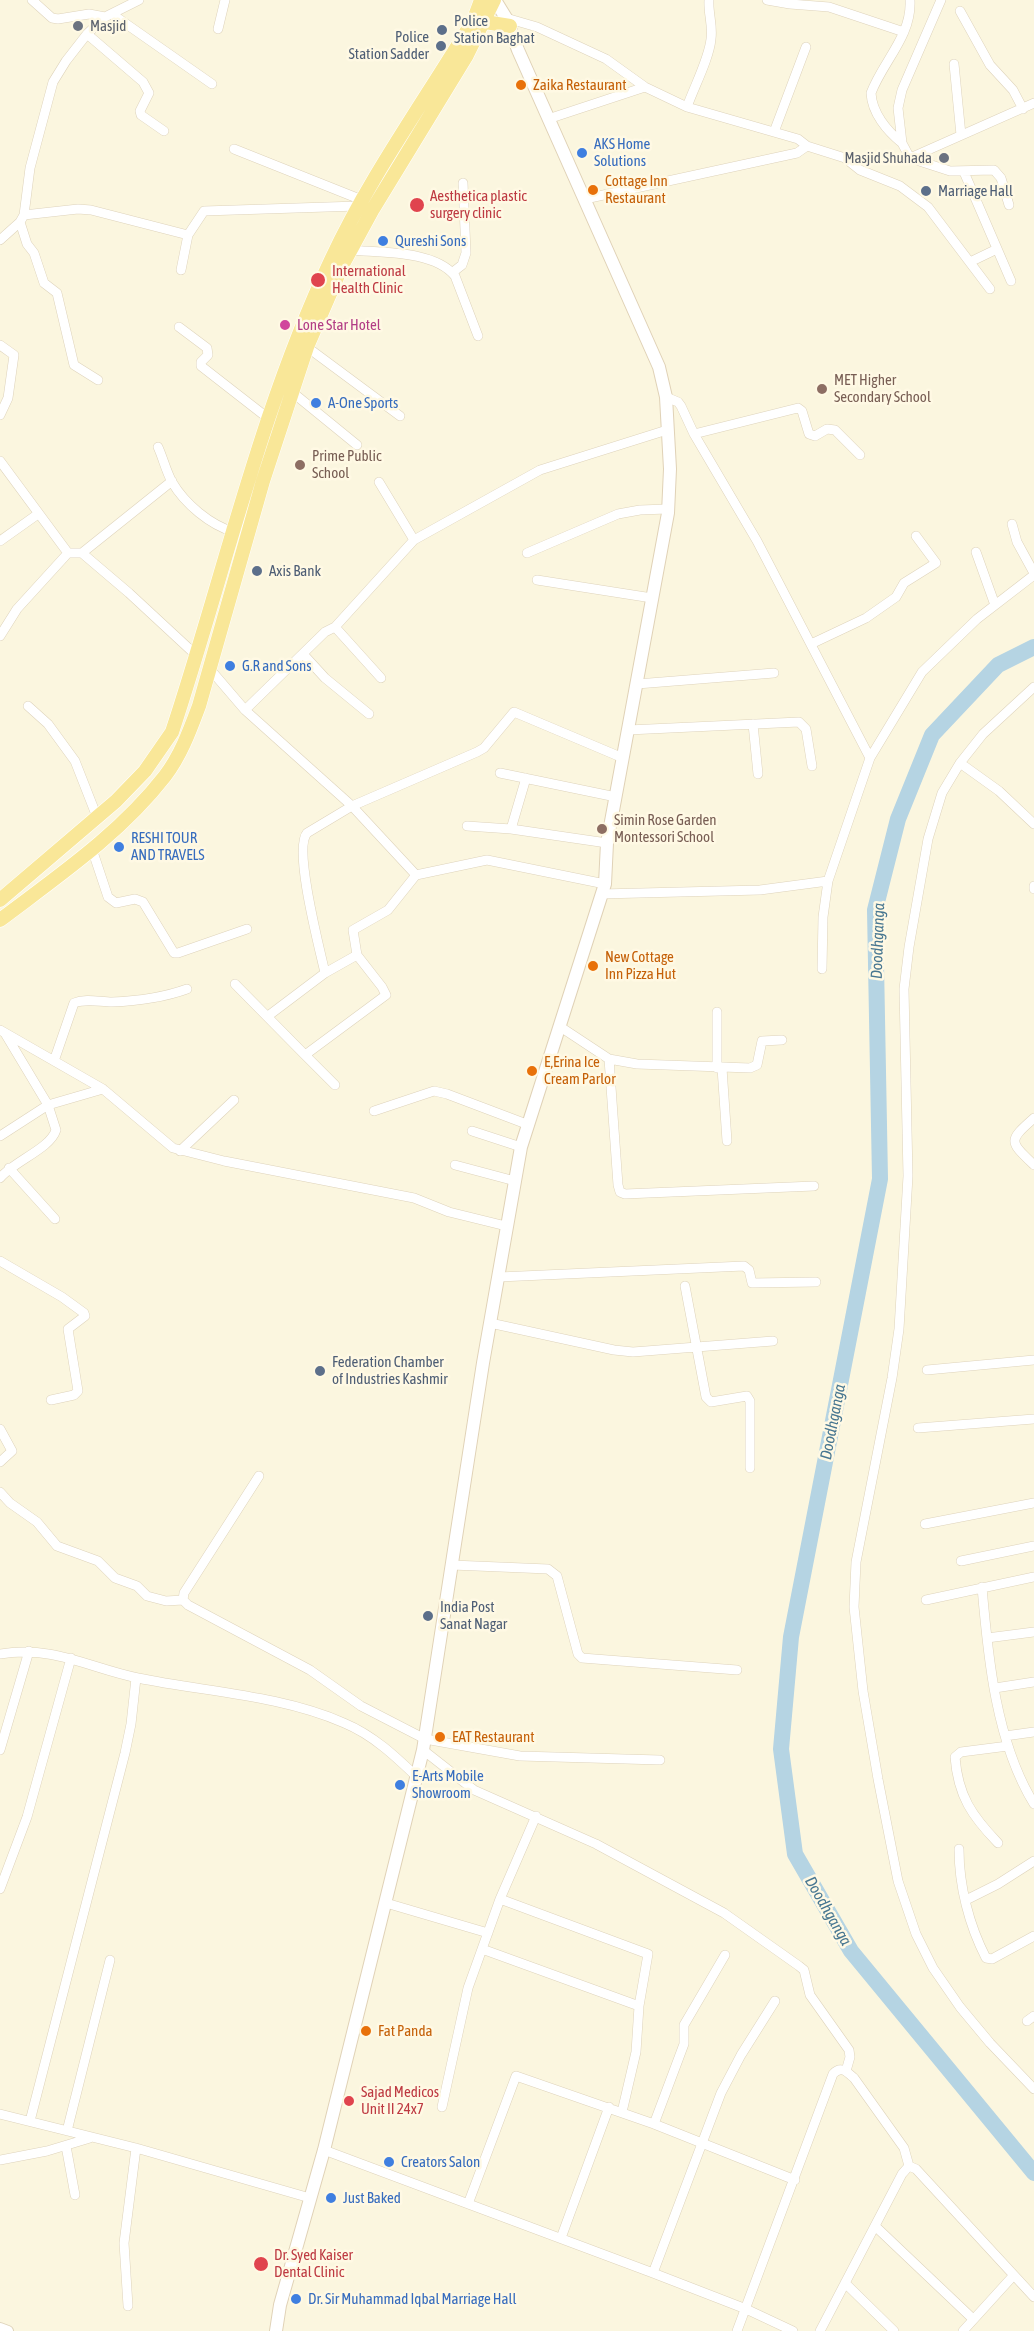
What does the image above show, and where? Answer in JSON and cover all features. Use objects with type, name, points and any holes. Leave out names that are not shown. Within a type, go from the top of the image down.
[{"type":"main road","points":[[0,900],[97,817],[145,771],[172,732],[269,419],[296,341],[330,261],[360,203],[474,20],[481,0]]},
{"type":"main road","points":[[276,2331],[277,2316],[324,2150],[417,1777],[514,1181],[521,1148],[603,889],[607,843],[667,509],[670,469],[666,397],[659,367],[508,22],[495,0]]},
{"type":"main road","points":[[0,920],[107,837],[165,775],[185,742],[199,706],[263,481],[307,347],[350,250],[373,208],[467,55],[495,0]]},
{"type":"main road","points":[[485,22],[508,22]]},
{"type":"main road","points":[[269,2331],[277,2316]]},
{"type":"street","points":[[32,0],[52,18],[89,14],[109,15],[212,84]]},
{"type":"street","points":[[98,380],[74,365],[57,292],[43,281],[34,253],[27,244],[22,218],[30,168],[53,82],[87,34],[109,15],[139,0]]},
{"type":"street","points":[[218,29],[225,0]]},
{"type":"street","points":[[687,107],[711,43],[709,0]]},
{"type":"street","points":[[767,0],[829,7],[904,32]]},
{"type":"street","points":[[909,0],[910,15],[904,32],[871,93],[871,102],[886,129],[902,144],[910,158]]},
{"type":"street","points":[[902,144],[898,108],[902,90],[941,0]]},
{"type":"street","points":[[960,11],[990,65],[1014,90],[1023,109]]},
{"type":"street","points":[[508,22],[537,27],[606,59],[645,87],[687,107],[774,132],[845,158],[910,158],[950,171],[994,170],[1001,178],[1009,205]]},
{"type":"street","points":[[87,34],[143,82],[149,93],[140,111],[141,115],[165,131]]},
{"type":"street","points":[[774,132],[806,47]]},
{"type":"street","points":[[954,64],[961,135]]},
{"type":"street","points":[[550,118],[645,87]]},
{"type":"street","points":[[910,158],[1034,103]]},
{"type":"street","points":[[585,199],[796,153],[807,146]]},
{"type":"street","points":[[234,149],[360,203]]},
{"type":"street","points":[[845,158],[860,170],[900,186],[928,207],[990,290]]},
{"type":"street","points":[[964,172],[1011,281]]},
{"type":"street","points":[[453,272],[462,265],[466,253],[463,183]]},
{"type":"street","points":[[181,270],[188,235],[199,217],[207,210],[360,203]]},
{"type":"street","points":[[0,240],[22,218],[78,209],[91,210],[188,235]]},
{"type":"street","points":[[970,262],[997,249]]},
{"type":"street","points":[[350,250],[411,255],[438,262],[453,272],[478,336]]},
{"type":"street","points":[[179,327],[207,348],[208,355],[201,362],[201,366],[269,419]]},
{"type":"street","points":[[0,345],[14,355],[8,398],[0,416]]},
{"type":"street","points":[[307,347],[400,416]]},
{"type":"street","points":[[292,392],[357,445]]},
{"type":"street","points":[[666,397],[678,402],[757,542],[870,758]]},
{"type":"street","points":[[694,434],[798,408],[802,411],[809,434],[815,436],[827,429],[835,430],[860,455]]},
{"type":"street","points":[[245,710],[325,632],[335,627],[414,540],[540,470],[667,430]]},
{"type":"street","points":[[158,447],[172,481],[192,506],[208,519],[225,529],[234,531]]},
{"type":"street","points":[[0,460],[68,553]]},
{"type":"street","points":[[0,636],[18,609],[68,553],[82,553],[172,481]]},
{"type":"street","points":[[379,482],[414,540]]},
{"type":"street","points":[[527,553],[618,514],[667,509]]},
{"type":"street","points":[[0,541],[38,514]]},
{"type":"street","points":[[822,969],[823,917],[828,881],[870,758],[922,672],[977,619],[1034,574],[1017,542],[1012,524]]},
{"type":"street","points":[[811,644],[866,618],[896,597],[904,583],[936,563],[916,536]]},
{"type":"street","points":[[976,552],[995,605]]},
{"type":"street","points":[[82,553],[197,656]]},
{"type":"street","points":[[537,580],[652,598]]},
{"type":"street","points":[[335,627],[381,678]]},
{"type":"street","points":[[303,654],[325,678],[369,714]]},
{"type":"street","points":[[209,668],[245,710],[352,806],[416,874]]},
{"type":"street","points":[[636,684],[774,673]]},
{"type":"street","points":[[1034,687],[983,734],[960,763],[942,793],[928,839],[904,989],[908,1176],[899,1329],[892,1378],[856,1562],[854,1607],[862,1691],[878,1779],[898,1881],[916,1934],[933,1968],[960,2007],[996,2050],[1034,2089]]},
{"type":"street","points":[[28,706],[48,724],[75,761],[97,817]]},
{"type":"street","points":[[326,973],[312,917],[302,853],[303,837],[313,829],[352,806],[484,748],[514,712],[623,758]]},
{"type":"street","points":[[628,730],[802,723],[806,729],[812,766]]},
{"type":"street","points":[[753,724],[758,774]]},
{"type":"street","points":[[960,763],[999,791],[1034,824]]},
{"type":"street","points":[[500,773],[616,797]]},
{"type":"street","points":[[511,829],[526,778]]},
{"type":"street","points":[[466,826],[511,829],[607,843]]},
{"type":"street","points":[[92,849],[108,897],[116,903],[135,899],[143,903],[174,953],[247,929]]},
{"type":"street","points":[[305,1054],[384,998],[386,993],[357,955],[353,930],[388,910],[416,874],[487,860],[603,889],[760,890],[828,881]]},
{"type":"street","points":[[268,1016],[326,973],[357,955]]},
{"type":"street","points":[[235,984],[335,1085]]},
{"type":"street","points":[[54,1061],[74,1003],[83,1000],[109,1002],[161,998],[187,989]]},
{"type":"street","points":[[717,1012],[727,1141]]},
{"type":"street","points":[[559,1026],[609,1059],[637,1064],[720,1068],[754,1066],[758,1065],[762,1041],[782,1040]]},
{"type":"street","points":[[3,1031],[103,1089],[163,1141],[180,1151],[404,1196],[449,1212],[506,1226]]},
{"type":"street","points":[[0,1178],[9,1168],[53,1138],[56,1126],[48,1105],[3,1031]]},
{"type":"street","points":[[609,1059],[620,1192],[625,1194],[814,1186]]},
{"type":"street","points":[[0,1136],[48,1105],[103,1089]]},
{"type":"street","points":[[374,1111],[434,1092],[447,1094],[529,1125]]},
{"type":"street","points":[[180,1151],[234,1100]]},
{"type":"street","points":[[1034,1118],[1015,1135],[1014,1140],[1015,1145],[1034,1165]]},
{"type":"street","points":[[472,1131],[521,1148]]},
{"type":"street","points":[[455,1164],[514,1181]]},
{"type":"street","points":[[9,1168],[55,1219]]},
{"type":"street","points":[[0,1261],[62,1297],[84,1313],[85,1316],[68,1329],[78,1391],[74,1395],[51,1400]]},
{"type":"street","points":[[499,1277],[744,1266],[749,1270],[752,1283],[816,1282]]},
{"type":"street","points":[[685,1286],[707,1400],[747,1396],[750,1401],[750,1468]]},
{"type":"street","points":[[490,1323],[614,1350],[633,1352],[773,1341]]},
{"type":"street","points":[[927,1370],[1034,1360]]},
{"type":"street","points":[[918,1428],[1034,1419]]},
{"type":"street","points":[[0,1429],[12,1451],[0,1462]]},
{"type":"street","points":[[183,1600],[184,1593],[259,1476]]},
{"type":"street","points":[[0,1492],[10,1503],[37,1522],[57,1546],[98,1561],[115,1578],[137,1586],[147,1596],[166,1601],[183,1600],[188,1605],[310,1670],[361,1706],[424,1744],[474,1790],[596,1844],[724,1913],[804,1970],[810,1995],[849,2050],[850,2057],[846,2071]]},
{"type":"street","points":[[925,1524],[1034,1503]]},
{"type":"street","points":[[961,1561],[1034,1546]]},
{"type":"street","points":[[452,1565],[554,1571],[578,1654],[582,1658],[737,1670]]},
{"type":"street","points":[[926,1600],[1034,1577]]},
{"type":"street","points":[[982,1587],[995,1688],[1007,1741],[1017,1772],[1034,1803]]},
{"type":"street","points":[[987,1638],[1034,1632]]},
{"type":"street","points":[[0,1750],[29,1651]]},
{"type":"street","points":[[0,1654],[29,1651],[71,1658],[136,1678],[258,1699],[328,1717],[380,1743],[417,1777]]},
{"type":"street","points":[[0,1889],[27,1817],[71,1658]]},
{"type":"street","points":[[30,2121],[125,1753],[136,1678]]},
{"type":"street","points":[[995,1688],[1034,1682]]},
{"type":"street","points":[[998,1843],[970,1811],[962,1792],[956,1757],[961,1752],[1034,1732]]},
{"type":"street","points":[[424,1744],[520,1756],[660,1760]]},
{"type":"street","points":[[442,2107],[460,2018],[482,1949],[500,1899],[536,1816]]},
{"type":"street","points":[[959,1849],[959,1864],[974,1934],[988,1960],[1034,1936]]},
{"type":"street","points":[[966,1900],[998,1884],[1034,1861]]},
{"type":"street","points":[[500,1899],[645,1952],[648,1959],[639,2006],[636,2052],[622,2112]]},
{"type":"street","points":[[386,1903],[488,1933]]},
{"type":"street","points":[[482,1949],[639,2006]]},
{"type":"street","points":[[654,2124],[684,2044],[684,2025],[725,1955]]},
{"type":"street","points":[[67,2131],[110,1960]]},
{"type":"street","points":[[653,2273],[701,2143],[730,2074],[775,2001]]},
{"type":"street","points":[[738,2331],[833,2074],[841,2069],[854,2078],[904,2148],[909,2166]]},
{"type":"street","points":[[468,2204],[516,2076],[609,2107],[795,2180]]},
{"type":"street","points":[[561,2238],[609,2107]]},
{"type":"street","points":[[0,2114],[136,2148],[310,2198]]},
{"type":"street","points":[[0,2160],[66,2146],[90,2138]]},
{"type":"street","points":[[66,2146],[75,2195]]},
{"type":"street","points":[[128,2307],[124,2243],[136,2148]]},
{"type":"street","points":[[324,2150],[653,2273],[746,2309],[793,2331]]},
{"type":"street","points":[[820,2331],[902,2174],[909,2166]]},
{"type":"street","points":[[909,2166],[913,2166],[923,2176],[1034,2297]]},
{"type":"street","points":[[875,2226],[973,2319]]},
{"type":"street","points":[[963,2331],[1013,2276]]},
{"type":"street","points":[[845,2283],[894,2331]]},
{"type":"street","points":[[0,2328],[8,2331]]},
{"type":"waterway","name":"Doodhganga","points":[[1034,647],[998,665],[932,735],[898,819],[875,910],[880,1179],[791,1637],[781,1749],[795,1854],[851,1951],[1034,2173]]},
{"type":"place","name":"Masjid","points":[[78,26]]},
{"type":"place","name":"Police Station Baghat","points":[[442,30]]},
{"type":"place","name":"Police Station Sadder","points":[[441,46]]},
{"type":"place","name":"Zaika Restaurant","points":[[521,85]]},
{"type":"place","name":"AKS Home Solutions","points":[[582,153]]},
{"type":"place","name":"Masjid Shuhada","points":[[944,158]]},
{"type":"place","name":"Cottage Inn Restaurant","points":[[593,190]]},
{"type":"place","name":"Marriage Hall","points":[[926,191]]},
{"type":"place","name":"Aesthetica plastic surgery clinic","points":[[417,205]]},
{"type":"place","name":"Qureshi Sons","points":[[383,241]]},
{"type":"place","name":"International Health Clinic","points":[[318,280]]},
{"type":"place","name":"Lone Star Hotel","points":[[285,325]]},
{"type":"place","name":"MET Higher Secondary School","points":[[822,389]]},
{"type":"place","name":"A-One Sports","points":[[316,403]]},
{"type":"place","name":"Prime Public School","points":[[300,465]]},
{"type":"place","name":"Axis Bank","points":[[257,571]]},
{"type":"place","name":"G.R and Sons","points":[[230,666]]},
{"type":"place","name":"Simin Rose Garden Montessori School","points":[[602,829]]},
{"type":"place","name":"RESHI TOUR AND TRAVELS","points":[[119,847]]},
{"type":"place","name":"New Cottage Inn Pizza Hut","points":[[593,966]]},
{"type":"place","name":"E,Erina Ice Cream Parlor","points":[[532,1071]]},
{"type":"place","name":"Federation Chamber of Industries Kashmir","points":[[320,1371]]},
{"type":"place","name":"India Post Sanat Nagar","points":[[428,1616]]},
{"type":"place","name":"EAT Restaurant","points":[[440,1737]]},
{"type":"place","name":"E-Arts Mobile Showroom","points":[[400,1785]]},
{"type":"place","name":"Fat Panda","points":[[366,2031]]},
{"type":"place","name":"Sajad Medicos Unit II 24x7","points":[[349,2101]]},
{"type":"place","name":"Creators Salon","points":[[389,2162]]},
{"type":"place","name":"Just Baked","points":[[331,2198]]},
{"type":"place","name":"Dr. Syed Kaiser Dental Clinic","points":[[261,2264]]},
{"type":"place","name":"Dr. Sir Muhammad Iqbal Marriage Hall","points":[[296,2299]]}]
